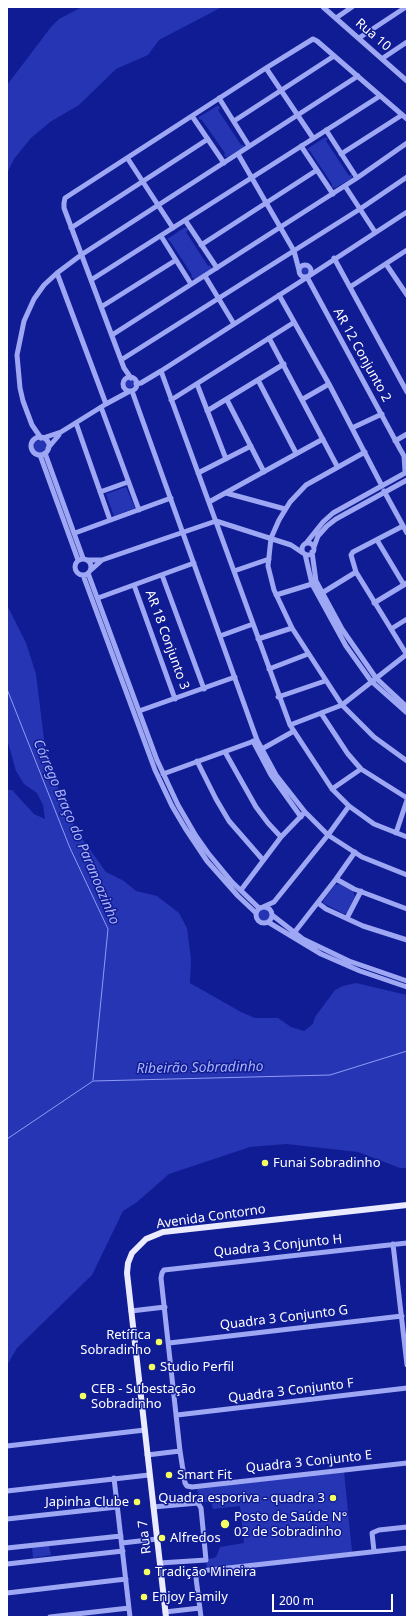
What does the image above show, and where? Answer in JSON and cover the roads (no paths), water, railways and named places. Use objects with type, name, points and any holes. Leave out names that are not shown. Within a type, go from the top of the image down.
[{"type":"main road","name":"Avenida Contorno","points":[[147,1455],[127,1273],[129,1258],[139,1244],[156,1234],[407,1205]]},
{"type":"main road","name":"Rua 7","points":[[147,1455],[166,1615]]},
{"type":"street","name":"Rua 10","points":[[323,7],[407,80]]},
{"type":"street","points":[[336,18],[352,7]]},
{"type":"street","points":[[359,38],[406,7]]},
{"type":"street","points":[[136,384],[124,368],[64,208],[64,203],[69,195],[128,159],[309,40],[315,40],[407,119]]},
{"type":"street","points":[[383,58],[407,42]]},
{"type":"street","points":[[234,121],[334,56]]},
{"type":"street","points":[[266,68],[313,138]]},
{"type":"street","points":[[43,454],[34,454],[31,448],[34,440],[32,425],[20,388],[17,355],[24,321],[34,299],[57,273],[82,255],[358,76]]},
{"type":"street","points":[[91,280],[380,96]]},
{"type":"street","points":[[219,98],[249,146]]},
{"type":"street","points":[[342,154],[402,114]]},
{"type":"street","points":[[192,116],[224,163]]},
{"type":"street","points":[[326,130],[357,178]]},
{"type":"street","points":[[72,228],[208,139]]},
{"type":"street","points":[[112,335],[333,194],[407,143]]},
{"type":"street","points":[[301,146],[333,194]]},
{"type":"street","points":[[238,154],[294,251],[299,271],[299,279],[297,283]]},
{"type":"street","points":[[128,159],[173,228]]},
{"type":"street","points":[[201,245],[317,170]]},
{"type":"street","points":[[121,360],[360,209],[407,176]]},
{"type":"street","points":[[345,186],[375,232]]},
{"type":"street","points":[[34,440],[61,432],[106,404],[131,391],[135,388],[136,384],[141,383],[161,371],[407,212]]},
{"type":"street","points":[[185,220],[216,268]]},
{"type":"street","points":[[161,236],[191,284]]},
{"type":"street","points":[[350,287],[407,250]]},
{"type":"street","points":[[296,258],[310,269],[321,268]]},
{"type":"street","points":[[334,258],[407,392]]},
{"type":"street","points":[[101,308],[176,260]]},
{"type":"street","points":[[386,264],[407,295]]},
{"type":"street","points":[[299,271],[304,265]]},
{"type":"street","points":[[307,277],[311,273],[310,269]]},
{"type":"street","points":[[299,271],[303,277],[307,277]]},
{"type":"street","points":[[57,273],[106,404]]},
{"type":"street","points":[[205,276],[234,324]]},
{"type":"street","name":"AR 12 Conjunto 2","points":[[307,277],[382,414],[352,428]]},
{"type":"street","points":[[278,295],[330,384],[382,486]]},
{"type":"street","points":[[171,400],[293,323]]},
{"type":"street","points":[[270,338],[337,466]]},
{"type":"street","points":[[207,411],[284,364]]},
{"type":"street","points":[[124,368],[124,385],[131,391],[171,498],[235,677],[255,741],[271,775],[301,817]]},
{"type":"street","points":[[161,371],[278,697],[290,725],[332,789],[349,806],[374,824],[407,836]]},
{"type":"street","points":[[120,397],[126,378],[131,378]]},
{"type":"street","points":[[258,380],[296,453]]},
{"type":"street","points":[[197,384],[226,459]]},
{"type":"street","points":[[303,399],[330,384]]},
{"type":"street","points":[[227,400],[264,472]]},
{"type":"street","points":[[101,407],[139,510]]},
{"type":"street","points":[[382,414],[405,458],[407,479],[331,522],[318,536],[313,550],[309,554],[304,553],[291,544],[216,521],[102,560],[83,560],[76,565],[77,570],[87,573],[98,598],[163,774],[178,805],[196,836],[220,867],[259,909],[259,921],[268,922],[321,954],[360,971],[407,986]]},
{"type":"street","points":[[76,423],[110,520]]},
{"type":"street","points":[[32,425],[47,442],[48,448]]},
{"type":"street","points":[[43,454],[61,432]]},
{"type":"street","points":[[396,441],[407,434]]},
{"type":"street","points":[[209,502],[323,439]]},
{"type":"street","points":[[198,473],[250,446]]},
{"type":"street","points":[[365,452],[337,466],[306,485],[290,502],[271,538],[268,566],[276,595],[292,628],[342,705],[374,737],[407,761]]},
{"type":"street","points":[[43,454],[75,533],[87,573],[155,770],[184,828],[207,861],[238,896],[259,909],[271,914],[294,933],[349,961],[407,981]]},
{"type":"street","points":[[43,454],[83,560]]},
{"type":"street","points":[[406,470],[382,486],[333,513],[323,522],[302,547],[312,584],[346,646],[371,681],[407,713]]},
{"type":"street","points":[[100,492],[128,482]]},
{"type":"street","points":[[384,491],[407,533]]},
{"type":"street","points":[[226,493],[286,509]]},
{"type":"street","points":[[75,533],[171,498]]},
{"type":"street","points":[[290,725],[342,705],[407,654],[356,572],[350,555],[403,526]]},
{"type":"street","points":[[374,603],[406,584],[377,540]]},
{"type":"street","points":[[291,544],[310,543],[313,550],[316,581],[342,629],[376,678],[407,706]]},
{"type":"street","points":[[234,571],[269,558]]},
{"type":"street","points":[[87,573],[102,560]]},
{"type":"street","points":[[98,598],[194,563]]},
{"type":"street","points":[[322,593],[356,572]]},
{"type":"street","points":[[162,575],[204,689]]},
{"type":"street","points":[[276,595],[312,584]]},
{"type":"street","name":"AR 18 Conjunto 3","points":[[134,585],[175,699],[235,677]]},
{"type":"street","points":[[391,628],[407,619]]},
{"type":"street","points":[[220,636],[253,624]]},
{"type":"street","points":[[258,639],[292,628]]},
{"type":"street","points":[[269,669],[308,654]]},
{"type":"street","points":[[278,697],[325,681]]},
{"type":"street","points":[[140,711],[175,699]]},
{"type":"street","points":[[321,713],[348,754],[361,769],[407,799],[396,833]]},
{"type":"street","points":[[262,749],[294,731]]},
{"type":"street","points":[[163,774],[255,741]]},
{"type":"street","points":[[255,741],[262,749],[276,775],[305,812],[328,835],[362,857],[407,875]]},
{"type":"street","points":[[225,752],[256,807],[281,837]]},
{"type":"street","points":[[197,761],[229,821],[263,860]]},
{"type":"street","points":[[332,789],[361,769]]},
{"type":"street","points":[[268,922],[271,919],[274,902],[328,835],[349,806]]},
{"type":"street","points":[[241,890],[281,837],[305,812]]},
{"type":"street","points":[[294,933],[355,852]]},
{"type":"street","points":[[336,879],[361,891],[407,909]]},
{"type":"street","points":[[347,918],[361,891]]},
{"type":"street","points":[[259,909],[274,902]]},
{"type":"street","points":[[318,903],[326,909],[363,926],[407,940]]},
{"type":"street","name":"Quadra 3 Conjunto H","points":[[165,1306],[161,1278],[162,1273],[166,1269],[407,1243]]},
{"type":"street","points":[[393,1244],[407,1365]]},
{"type":"street","points":[[131,1311],[165,1306],[180,1451],[147,1455]]},
{"type":"street","name":"Quadra 3 Conjunto G","points":[[169,1342],[402,1316]]},
{"type":"street","name":"Quadra 3 Conjunto F","points":[[177,1415],[407,1388]]},
{"type":"street","points":[[7,1446],[145,1430]]},
{"type":"street","name":"Quadra 3 Conjunto E","points":[[180,1451],[187,1486],[192,1487],[407,1463]]},
{"type":"street","points":[[7,1491],[149,1475]]},
{"type":"street","points":[[114,1478],[130,1617]]},
{"type":"street","points":[[153,1507],[198,1503],[201,1508],[206,1560],[160,1563]]},
{"type":"street","points":[[7,1519],[117,1507]]},
{"type":"street","points":[[374,1551],[372,1533],[379,1530],[407,1527]]},
{"type":"street","points":[[7,1548],[121,1536]]},
{"type":"street","points":[[122,1543],[157,1539]]},
{"type":"street","points":[[201,1617],[196,1578],[199,1572],[407,1548]]},
{"type":"street","points":[[7,1564],[123,1551]]},
{"type":"street","points":[[7,1593],[126,1579]]},
{"type":"street","points":[[50,1617],[129,1608]]},
{"type":"street","points":[[166,1615],[200,1608]]},
{"type":"waterway","name":"Córrego Braço do Paranoazinho","points":[[7,689],[70,848],[108,929],[93,1080]]},
{"type":"waterway","name":"Ribeirão Sobradinho","points":[[7,1139],[93,1081],[330,1075],[407,1051]]},
{"type":"place","name":"Funai Sobradinho","points":[[265,1163]]},
{"type":"place","name":"Retífica Sobradinho","points":[[159,1342]]},
{"type":"place","name":"Studio Perfil","points":[[152,1367]]},
{"type":"place","name":"CEB - Subestação Sobradinho","points":[[83,1396]]},
{"type":"place","name":"Smart Fit","points":[[169,1475]]},
{"type":"place","name":"Quadra esporiva - quadra 3","points":[[333,1498]]},
{"type":"place","name":"Japinha Clube","points":[[137,1502]]},
{"type":"place","name":"Posto de Saúde N° 02 de Sobradinho","points":[[225,1524]]},
{"type":"place","name":"Alfredos","points":[[162,1538]]},
{"type":"place","name":"Tradição Mineira","points":[[147,1572]]},
{"type":"place","name":"Enjoy Family","points":[[144,1597]]}]
